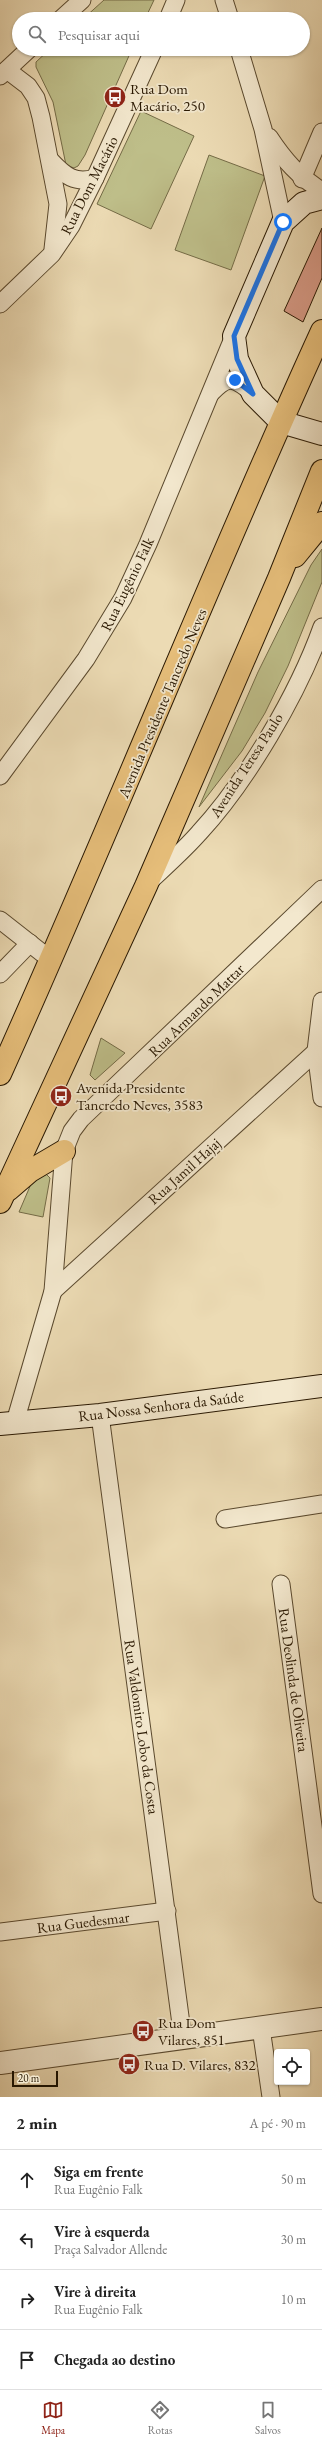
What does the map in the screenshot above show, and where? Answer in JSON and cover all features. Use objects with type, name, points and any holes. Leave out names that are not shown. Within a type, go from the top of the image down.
[{"type":"highway","name":"Avenida Presidente Tancredo Neves","points":[[0,1074],[51,960],[281,422],[322,330]]},
{"type":"highway","points":[[2,1198],[146,886],[279,578],[322,471]]},
{"type":"highway","points":[[279,578],[322,522]]},
{"type":"highway","points":[[2,1198],[30,1171],[64,1151]]},
{"type":"main road","name":"Rua Eugênio Falk","points":[[234,336],[283,222],[304,203],[322,198]]},
{"type":"main road","points":[[234,336],[237,359],[253,394],[281,422],[322,434]]},
{"type":"main road","name":"Rua Nossa Senhora da Saúde","points":[[5,1421],[100,1415],[322,1386]]},
{"type":"main road","points":[[0,2062],[183,2039],[322,2019]]},
{"type":"street","points":[[69,12],[82,0]]},
{"type":"street","points":[[171,12],[176,0]]},
{"type":"street","points":[[224,0],[228,12]]},
{"type":"street","points":[[22,56],[4,73],[28,86],[36,98],[51,161],[58,204],[52,254]]},
{"type":"street","name":"Rua Dom Macário","points":[[0,304],[52,254],[71,226],[95,178],[151,56]]},
{"type":"street","points":[[241,56],[263,129],[283,222]]},
{"type":"street","points":[[263,129],[282,156],[302,179],[322,191]]},
{"type":"street","points":[[302,179],[322,132]]},
{"type":"street","points":[[51,161],[64,175],[72,179],[87,181],[95,178]]},
{"type":"street","name":"Rua Eugênio Falk","points":[[0,776],[86,658],[123,598],[146,550],[234,336]]},
{"type":"street","name":"Rua Eugênio Falk","points":[[209,394],[220,383],[231,380],[238,381],[253,394]]},
{"type":"street","name":"Avenida Teresa Paulo","points":[[146,886],[199,833],[224,802],[256,755],[308,666],[322,627]]},
{"type":"street","name":"Rua Armando Mattar","points":[[5,1421],[53,1291],[64,1151],[72,1131],[81,1119],[318,899]]},
{"type":"street","points":[[0,920],[51,960]]},
{"type":"street","points":[[0,974],[30,943]]},
{"type":"street","points":[[322,1001],[319,1048],[322,1098]]},
{"type":"street","name":"Rua Jamil Hajaj","points":[[53,1291],[319,1048]]},
{"type":"street","name":"Rua Valdomiro Lobo da Costa","points":[[100,1415],[183,2039]]},
{"type":"street","points":[[225,1519],[322,1504]]},
{"type":"street","name":"Rua Deolinda de Oliveira","points":[[281,1584],[322,1894]]},
{"type":"street","name":"Rua Guedesmar","points":[[0,1932],[166,1911]]},
{"type":"street","points":[[261,2028],[271,2097]]},
{"type":"green space","points":[[104,0],[154,0],[148,12],[91,12]]},
{"type":"green space","points":[[42,56],[129,56],[85,155],[78,166],[74,168],[66,165],[53,102],[36,67],[36,62]]},
{"type":"green space","points":[[141,111],[194,136],[151,229],[97,204]]},
{"type":"green space","points":[[209,155],[265,176],[231,270],[175,250]]},
{"type":"green space","points":[[322,549],[322,582],[288,666],[265,713],[242,751],[199,807],[258,672],[311,565]]},
{"type":"green space","points":[[101,1038],[125,1053],[95,1080],[90,1075]]},
{"type":"green space","points":[[44,1172],[50,1178],[43,1217],[19,1212],[34,1177]]},
{"type":"building","points":[[322,228],[322,278],[303,322],[284,311]]},
{"type":"place","name":"Rua Dom Macário, 250","points":[[115,97]]},
{"type":"place","name":"Avenida Presidente Tancredo Neves, 3583","points":[[61,1096]]},
{"type":"place","name":"Rua Dom Vilares, 851","points":[[143,2031]]},
{"type":"place","name":"Rua D. Vilares, 832","points":[[129,2064]]},
{"type":"route","points":[[235,380],[253,394],[237,359],[234,336],[283,222]]}]
